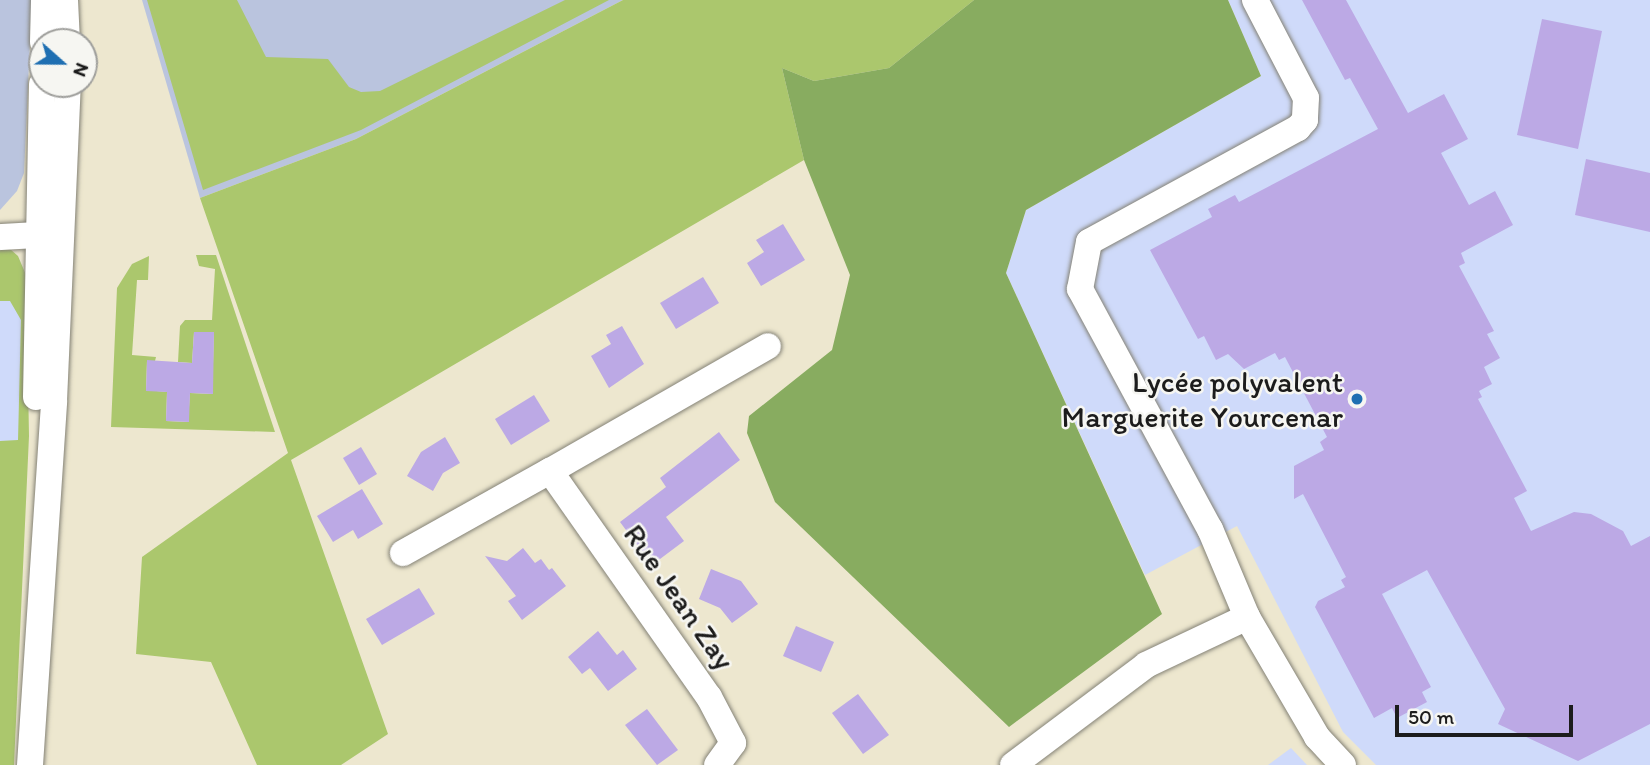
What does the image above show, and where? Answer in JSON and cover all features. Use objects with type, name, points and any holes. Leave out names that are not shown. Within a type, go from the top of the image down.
[{"type":"street","points":[[43,28],[44,0]]},
{"type":"street","points":[[65,0],[66,28]]},
{"type":"street","points":[[1255,0],[1306,98],[1305,120],[1298,128],[1089,242],[1080,289],[1210,529],[1247,617],[1317,737],[1343,765]]},
{"type":"street","points":[[30,765],[47,460],[54,401],[49,234],[43,174],[42,98]]},
{"type":"street","points":[[49,234],[66,98]]},
{"type":"street","points":[[0,237],[49,234]]},
{"type":"street","points":[[403,553],[768,346]]},
{"type":"street","name":"Rue Jean Zay","points":[[550,471],[709,696],[733,743],[717,765]]},
{"type":"street","points":[[1013,765],[1146,664],[1247,617]]},
{"type":"shaded area","points":[[0,0],[32,0],[31,28],[28,28],[24,173],[17,191],[0,210]]},
{"type":"shaded area","points":[[142,0],[623,0],[356,139],[200,198]]},
{"type":"shaded area","name":"Lycée polyvalent Marguerite Yourcenar","points":[[1228,0],[1650,0],[1650,765],[1376,765],[1343,732],[1237,526],[1145,575],[1006,273],[1026,210],[1261,76]]},
{"type":"shaded area","points":[[0,248],[18,256],[26,276],[14,727],[0,765]]},
{"type":"shaded area","points":[[1291,748],[1307,765],[1268,765]]},
{"type":"green space","points":[[147,0],[237,0],[266,57],[328,59],[349,87],[361,92],[380,91],[565,0],[609,0],[361,130],[203,190]]},
{"type":"green space","points":[[623,0],[974,0],[889,68],[814,81],[782,68],[804,160],[291,460],[388,734],[341,765],[257,765],[211,662],[136,654],[142,557],[288,453],[200,198],[356,139]]},
{"type":"green space","points":[[974,0],[1228,0],[1261,76],[1026,210],[1006,273],[1162,614],[1009,727],[775,502],[747,433],[749,416],[832,350],[850,275],[804,160],[782,68],[814,81],[889,68]]},
{"type":"green space","points":[[0,248],[10,249],[18,256],[26,275],[29,436],[14,765],[0,765],[0,441],[18,440],[21,320],[10,301],[0,301]]},
{"type":"green space","points":[[196,255],[216,255],[275,432],[111,427],[117,288],[132,264],[149,256],[148,280],[137,280],[132,355],[156,357],[155,361],[147,361],[146,390],[167,392],[166,421],[188,422],[190,393],[212,394],[214,333],[194,332],[192,363],[178,362],[180,326],[185,320],[212,320],[215,269],[199,266]]},
{"type":"building","points":[[1302,0],[1346,0],[1408,113],[1444,94],[1468,139],[1441,153],[1469,205],[1495,191],[1513,225],[1461,253],[1465,263],[1459,266],[1494,331],[1487,334],[1500,358],[1484,367],[1492,384],[1479,391],[1482,397],[1478,399],[1527,491],[1514,498],[1531,531],[1574,512],[1591,514],[1623,531],[1631,546],[1650,536],[1650,724],[1578,761],[1498,724],[1505,709],[1427,570],[1382,594],[1431,687],[1422,692],[1427,702],[1397,718],[1392,708],[1374,718],[1315,607],[1318,601],[1345,587],[1341,580],[1346,577],[1303,494],[1294,499],[1294,466],[1324,450],[1320,442],[1327,437],[1285,357],[1279,360],[1275,353],[1244,369],[1228,354],[1216,360],[1204,336],[1198,339],[1150,250],[1212,217],[1208,209],[1235,195],[1239,202],[1378,129],[1350,78],[1345,80]]},
{"type":"building","points":[[1542,19],[1602,31],[1578,149],[1517,135]]},
{"type":"building","points":[[1586,159],[1650,173],[1650,232],[1575,215]]},
{"type":"building","points":[[783,224],[805,260],[761,286],[747,263],[764,252],[756,240]]},
{"type":"building","points":[[703,277],[719,303],[676,329],[660,303]]},
{"type":"building","points":[[622,326],[644,364],[609,388],[591,356],[611,344],[606,335]]},
{"type":"building","points":[[194,332],[214,332],[213,394],[190,393],[189,422],[166,421],[167,392],[146,391],[147,360],[192,363]]},
{"type":"building","points":[[534,395],[550,421],[511,445],[495,419]]},
{"type":"building","points":[[719,432],[740,460],[666,517],[684,541],[652,565],[620,522],[666,487],[660,478]]},
{"type":"building","points":[[445,437],[460,463],[443,473],[433,491],[407,476],[421,452]]},
{"type":"building","points":[[361,447],[377,474],[359,485],[343,458]]},
{"type":"building","points":[[362,489],[383,524],[358,539],[353,530],[333,542],[317,516]]},
{"type":"building","points":[[523,548],[535,563],[541,559],[549,570],[552,568],[566,586],[522,620],[508,601],[516,596],[485,556],[507,561]]},
{"type":"building","points":[[711,569],[741,581],[758,604],[732,623],[720,608],[699,599]]},
{"type":"building","points":[[419,588],[435,614],[382,645],[366,619]]},
{"type":"building","points":[[796,626],[834,642],[821,672],[783,656]]},
{"type":"building","points":[[598,631],[617,655],[623,650],[637,669],[608,691],[590,668],[582,674],[568,657]]},
{"type":"building","points":[[858,694],[889,735],[863,754],[832,713]]},
{"type":"building","points":[[647,709],[678,750],[657,765],[625,725]]},
{"type":"place","name":"Lycée polyvalent Marguerite Yourcenar","points":[[1357,399]]}]
